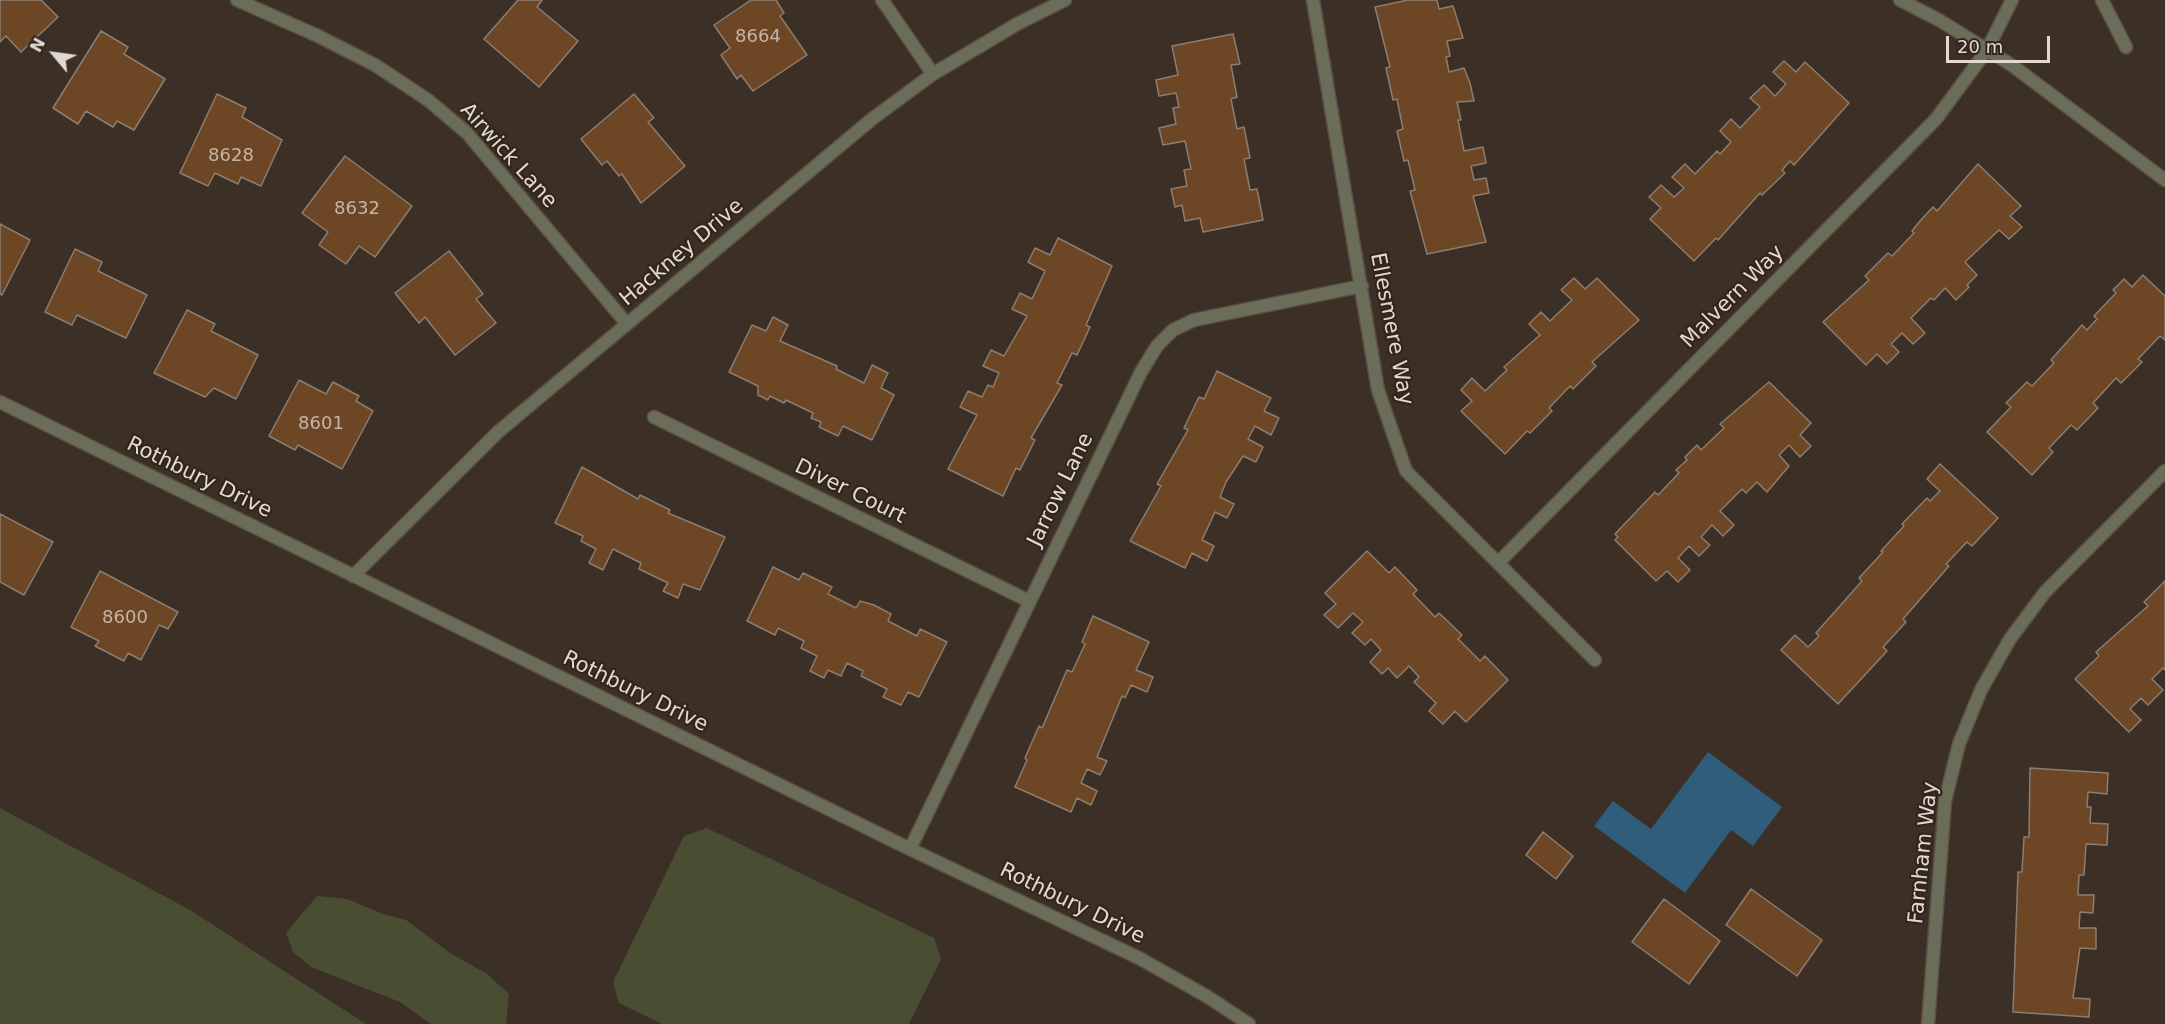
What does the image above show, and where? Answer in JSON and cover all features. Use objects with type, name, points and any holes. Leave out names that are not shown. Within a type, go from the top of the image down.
[{"type":"street","name":"Airwick Lane","points":[[237,0],[318,36],[375,65],[428,100],[467,133],[627,324]]},
{"type":"street","points":[[882,0],[933,74]]},
{"type":"street","name":"Hackney Drive","points":[[353,576],[498,432],[872,120],[933,74],[1017,24],[1065,0]]},
{"type":"street","name":"Ellesmere Way","points":[[1312,0],[1378,390],[1406,471],[1595,660]]},
{"type":"street","points":[[1900,0],[1939,20],[2013,66],[2165,180]]},
{"type":"street","name":"Malvern Way","points":[[1498,563],[1936,119],[1988,50],[2012,0]]},
{"type":"street","points":[[2102,0],[2126,47]]},
{"type":"street","name":"Jarrow Lane","points":[[910,849],[1141,372],[1157,346],[1173,330],[1194,320],[1362,286]]},
{"type":"street","name":"Rothbury Drive","points":[[0,402],[910,849],[1139,958],[1208,997],[1249,1024]]},
{"type":"street","name":"Diver Court","points":[[654,417],[1029,601]]},
{"type":"street","name":"Farnham Way","points":[[1928,1024],[1945,801],[1959,744],[1981,690],[2010,639],[2045,592],[2165,471]]},
{"type":"green space","points":[[0,808],[190,910],[366,1024],[0,1024]]},
{"type":"green space","points":[[707,828],[934,938],[941,959],[909,1024],[662,1024],[619,1003],[613,982],[684,836]]},
{"type":"green space","points":[[317,896],[347,899],[383,914],[406,920],[450,953],[487,974],[509,994],[506,1024],[431,1024],[400,1002],[311,967],[293,952],[286,933]]},
{"type":"water","points":[[1708,752],[1782,807],[1753,846],[1731,830],[1685,893],[1594,826],[1613,801],[1651,829]]},
{"type":"building","points":[[0,0],[41,0],[58,17],[21,52],[6,36],[0,42]]},
{"type":"building","points":[[518,0],[542,0],[537,7],[578,41],[539,87],[484,39]]},
{"type":"building","points":[[751,0],[776,0],[784,13],[780,16],[807,55],[753,91],[741,75],[737,79],[721,55],[730,48],[714,25]]},
{"type":"building","points":[[1408,0],[1437,0],[1439,9],[1453,6],[1463,38],[1447,41],[1450,56],[1446,57],[1449,72],[1464,68],[1474,101],[1457,102],[1461,120],[1458,120],[1464,151],[1483,147],[1486,163],[1471,166],[1474,180],[1486,178],[1489,193],[1473,196],[1486,242],[1427,254],[1410,191],[1415,190],[1408,160],[1404,161],[1397,131],[1403,129],[1397,99],[1393,100],[1386,68],[1390,67],[1375,7]]},
{"type":"building","points":[[101,31],[128,47],[124,54],[165,79],[134,130],[117,121],[113,127],[86,111],[78,124],[53,108]]},
{"type":"building","points":[[1233,34],[1240,64],[1231,65],[1237,97],[1231,99],[1237,129],[1244,127],[1250,158],[1244,159],[1250,190],[1257,189],[1263,220],[1203,232],[1200,218],[1185,221],[1182,205],[1175,207],[1171,189],[1187,186],[1184,170],[1191,169],[1185,141],[1163,145],[1159,128],[1176,124],[1173,108],[1179,107],[1176,93],[1159,96],[1156,80],[1178,75],[1172,46]]},
{"type":"building","points":[[1784,61],[1796,72],[1805,62],[1849,103],[1794,165],[1790,161],[1782,170],[1785,173],[1762,195],[1760,193],[1718,240],[1716,238],[1694,261],[1650,219],[1661,208],[1649,197],[1661,185],[1674,197],[1684,188],[1672,177],[1685,164],[1695,174],[1717,151],[1720,154],[1731,142],[1720,131],[1731,119],[1740,128],[1760,107],[1750,98],[1764,85],[1775,96],[1786,84],[1773,72]]},
{"type":"building","points":[[217,94],[246,108],[242,117],[282,140],[261,186],[241,177],[238,184],[215,173],[208,186],[180,173]]},
{"type":"building","points":[[634,94],[654,118],[648,122],[685,166],[641,203],[622,174],[619,176],[607,161],[602,165],[581,139]]},
{"type":"building","points":[[345,156],[412,206],[375,257],[359,246],[346,264],[319,245],[328,232],[302,213]]},
{"type":"building","points":[[1978,164],[2021,206],[2010,216],[2022,227],[2009,239],[1999,230],[1965,262],[1977,275],[1956,300],[1945,288],[1911,318],[1925,333],[1913,344],[1902,333],[1891,344],[1899,352],[1887,364],[1877,354],[1866,365],[1823,322],[1869,280],[1865,276],[1888,253],[1892,256],[1914,233],[1912,231],[1933,207],[1937,211]]},
{"type":"building","points":[[0,224],[30,240],[2,295],[0,294]]},
{"type":"building","points":[[1058,238],[1112,266],[1086,325],[1090,327],[1077,355],[1072,353],[1057,383],[1062,385],[1031,438],[1035,440],[1020,470],[1016,468],[1003,496],[948,469],[977,415],[960,407],[968,391],[982,397],[988,385],[993,387],[999,373],[983,366],[991,350],[1004,356],[1027,316],[1012,309],[1020,293],[1032,299],[1045,271],[1028,262],[1035,248],[1050,255]]},
{"type":"building","points":[[75,249],[102,262],[98,271],[147,295],[126,338],[77,315],[72,325],[45,312]]},
{"type":"building","points":[[449,251],[483,294],[476,299],[496,323],[455,355],[425,317],[419,323],[395,293]]},
{"type":"building","points":[[2143,275],[2165,296],[2165,340],[2160,336],[2138,359],[2142,362],[2121,383],[2116,378],[2093,403],[2098,408],[2077,430],[2071,425],[2049,448],[2053,452],[2032,475],[1987,432],[2011,407],[2006,403],[2027,382],[2032,386],[2054,363],[2051,360],[2082,325],[2087,330],[2097,319],[2094,316],[2116,293],[2113,290],[2124,279],[2132,287]]},
{"type":"building","points":[[1574,278],[1585,289],[1597,278],[1639,320],[1592,362],[1596,366],[1573,389],[1570,386],[1549,408],[1552,411],[1530,433],[1527,431],[1505,454],[1461,411],[1472,401],[1461,390],[1472,378],[1485,391],[1507,370],[1504,367],[1540,335],[1529,324],[1541,312],[1550,321],[1572,300],[1561,290]]},
{"type":"building","points":[[187,310],[215,324],[211,331],[258,355],[236,399],[214,388],[205,397],[154,373]]},
{"type":"building","points":[[773,317],[788,325],[780,341],[837,366],[836,369],[864,383],[872,365],[888,373],[881,388],[894,395],[872,440],[843,426],[838,436],[819,427],[821,422],[811,418],[813,413],[786,400],[784,403],[770,396],[768,400],[758,395],[758,386],[729,372],[752,325],[766,331]]},
{"type":"building","points":[[1217,371],[1271,398],[1264,411],[1279,418],[1271,435],[1255,426],[1248,439],[1263,447],[1256,462],[1243,456],[1226,482],[1220,497],[1234,504],[1227,518],[1215,512],[1202,540],[1214,546],[1207,561],[1192,553],[1185,568],[1130,541],[1161,486],[1157,484],[1188,430],[1184,428],[1199,397],[1204,399]]},
{"type":"building","points":[[299,380],[326,394],[333,382],[359,396],[356,401],[373,411],[342,469],[298,445],[295,450],[269,436]]},
{"type":"building","points":[[1769,382],[1811,423],[1800,435],[1811,446],[1800,457],[1789,445],[1779,455],[1789,466],[1767,492],[1757,482],[1746,493],[1742,489],[1720,511],[1734,525],[1723,536],[1712,525],[1701,537],[1710,545],[1699,556],[1689,546],[1678,558],[1690,570],[1678,582],[1667,571],[1656,581],[1615,540],[1618,537],[1615,534],[1655,492],[1658,495],[1679,473],[1676,470],[1687,460],[1685,457],[1697,445],[1701,450],[1724,428],[1720,424]]},
{"type":"building","points":[[1940,464],[1998,518],[1972,546],[1967,542],[1946,564],[1949,566],[1903,619],[1906,622],[1883,647],[1887,651],[1838,704],[1781,650],[1795,635],[1808,647],[1819,636],[1816,633],[1862,581],[1859,578],[1904,526],[1902,524],[1927,498],[1930,501],[1940,491],[1927,479]]},
{"type":"building","points":[[582,467],[638,499],[640,495],[670,510],[668,513],[725,537],[700,590],[683,584],[678,598],[663,591],[668,583],[639,569],[641,563],[613,549],[603,570],[589,563],[596,549],[581,541],[583,536],[555,523]]},
{"type":"building","points":[[0,514],[53,542],[24,595],[0,582]]},
{"type":"building","points":[[1367,551],[1389,573],[1395,567],[1417,590],[1413,594],[1435,617],[1439,613],[1462,635],[1458,639],[1480,661],[1485,656],[1508,680],[1466,722],[1455,711],[1443,724],[1429,711],[1436,703],[1414,682],[1419,677],[1409,666],[1397,678],[1388,668],[1382,674],[1370,662],[1381,650],[1371,639],[1365,645],[1352,633],[1363,622],[1353,613],[1338,628],[1324,615],[1336,604],[1325,593]]},
{"type":"building","points":[[773,567],[799,580],[803,573],[832,587],[828,594],[856,608],[860,601],[874,605],[891,614],[888,621],[917,636],[920,629],[947,642],[919,697],[908,692],[901,705],[883,697],[887,689],[861,676],[863,671],[847,663],[841,676],[828,670],[824,678],[810,671],[817,656],[801,648],[804,641],[778,628],[775,635],[747,621]]},
{"type":"building","points":[[100,571],[178,612],[168,629],[159,625],[141,660],[128,653],[124,661],[95,646],[99,641],[71,627]]},
{"type":"building","points":[[2165,581],[2165,670],[2163,668],[2152,679],[2163,690],[2148,705],[2141,698],[2130,709],[2141,720],[2129,732],[2075,679],[2099,656],[2096,652],[2148,606],[2144,602]]},
{"type":"building","points":[[1093,616],[1149,642],[1136,670],[1153,677],[1147,692],[1131,685],[1125,698],[1122,696],[1097,757],[1107,761],[1100,775],[1087,769],[1081,783],[1097,791],[1091,805],[1077,798],[1071,812],[1015,787],[1039,726],[1042,728],[1067,670],[1072,672],[1085,644],[1082,642]]},
{"type":"building","points":[[2030,768],[2108,773],[2107,794],[2088,792],[2087,807],[2091,807],[2090,823],[2108,824],[2107,845],[2086,844],[2084,875],[2079,875],[2078,895],[2094,895],[2093,913],[2080,912],[2079,928],[2096,928],[2096,949],[2080,948],[2073,998],[2090,999],[2089,1017],[2013,1012],[2018,872],[2022,872],[2024,837],[2029,837]]},
{"type":"building","points":[[1543,832],[1573,856],[1556,879],[1526,855]]},
{"type":"building","points":[[1751,889],[1822,940],[1797,976],[1726,925]]},
{"type":"building","points":[[1664,899],[1720,941],[1689,984],[1632,942]]}]
